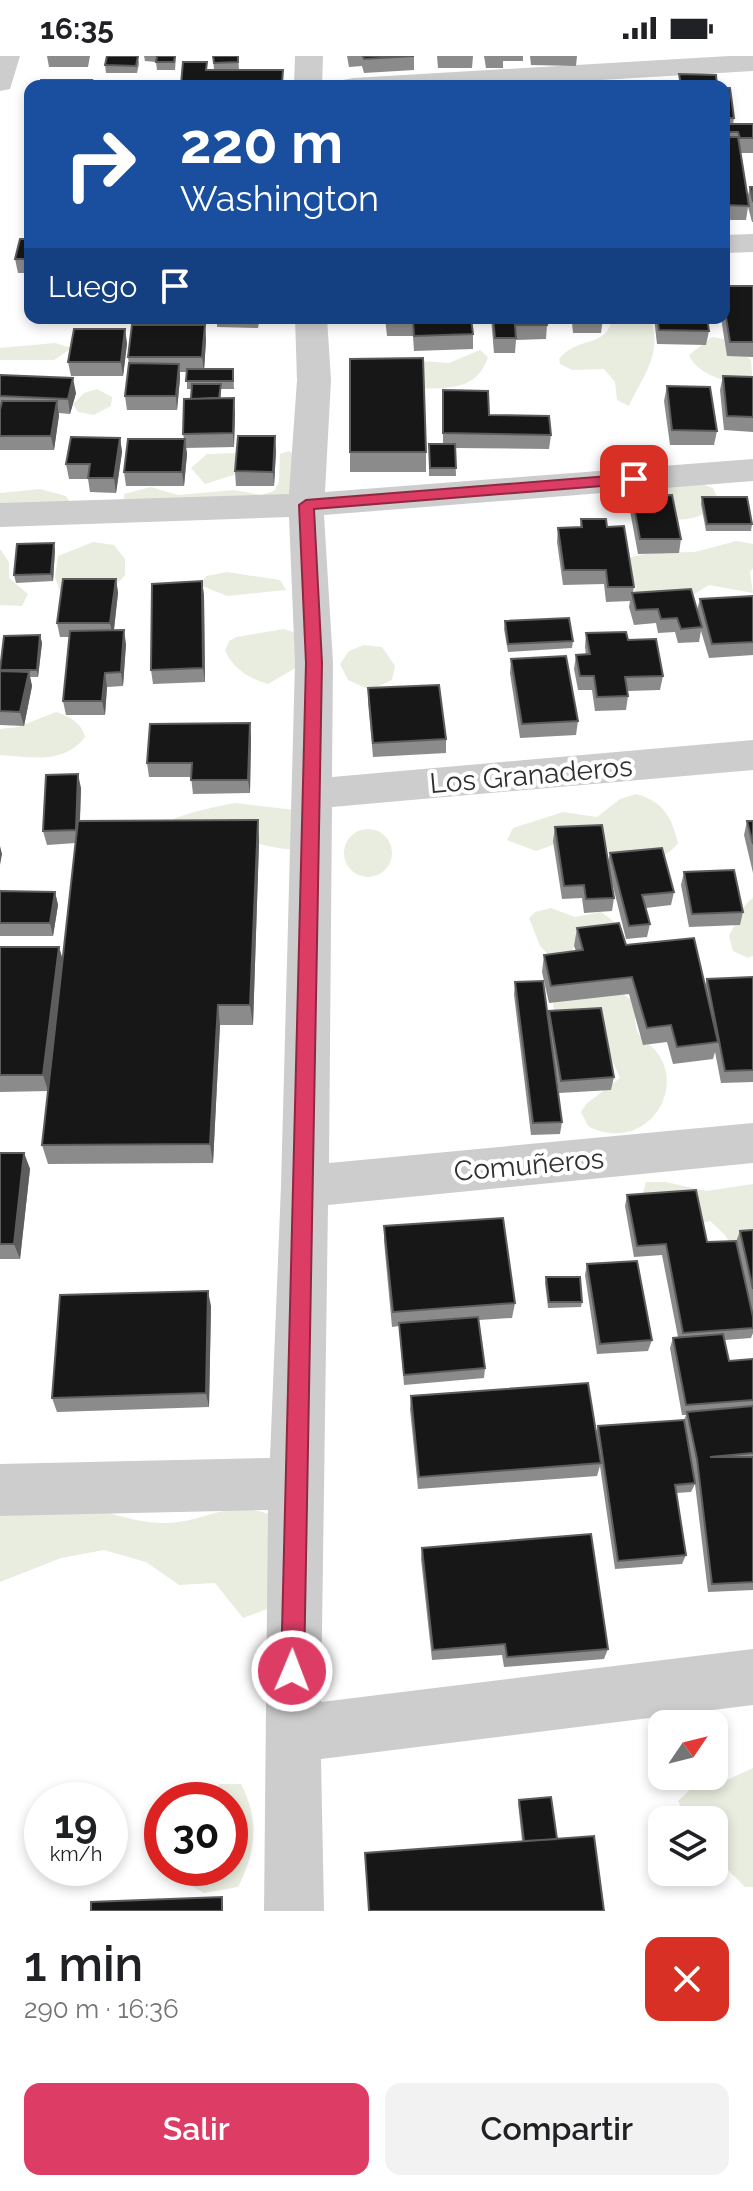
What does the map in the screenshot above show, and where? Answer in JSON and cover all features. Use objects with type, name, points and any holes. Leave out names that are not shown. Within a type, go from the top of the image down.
[{"type":"street","points":[[0,83],[6,56]]},
{"type":"street","points":[[308,80],[309,56]]},
{"type":"street","points":[[457,80],[753,63]]},
{"type":"street","points":[[730,244],[753,243]]},
{"type":"street","points":[[294,1911],[292,1734],[295,1483],[305,1186],[309,794],[314,663],[306,505],[314,380],[311,324]]},
{"type":"street","points":[[0,515],[306,505],[753,470]]},
{"type":"street","name":"Los Granaderos","points":[[309,794],[753,755]]},
{"type":"street","name":"Comuñeros","points":[[305,1186],[753,1143]]},
{"type":"street","points":[[0,1490],[295,1483]]},
{"type":"street","points":[[292,1734],[753,1677]]},
{"type":"shaded area","points":[[610,324],[652,324],[654,331],[650,364],[629,406],[617,400],[615,382],[604,369],[572,370],[560,364],[559,359],[567,352],[598,338]]},
{"type":"shaded area","points":[[712,337],[724,339],[751,360],[753,386],[716,378],[693,362],[689,355]]},
{"type":"shaded area","points":[[55,343],[72,348],[54,360],[0,360],[0,348]]},
{"type":"shaded area","points":[[480,350],[488,357],[474,379],[452,387],[404,390],[407,360],[449,363]]},
{"type":"shaded area","points":[[97,389],[112,397],[111,406],[94,415],[78,412],[73,404],[84,393]]},
{"type":"shaded area","points":[[289,451],[299,457],[294,502],[124,504],[124,494],[151,487],[178,495],[234,490],[261,495],[274,491],[279,482],[280,454]]},
{"type":"shaded area","points":[[242,453],[253,469],[205,484],[191,468],[207,454]]},
{"type":"shaded area","points":[[699,483],[713,488],[717,497],[705,513],[696,517],[669,520],[639,516],[625,512],[609,499],[611,490]]},
{"type":"shaded area","points":[[40,489],[66,496],[71,504],[0,507],[0,493]]},
{"type":"shaded area","points":[[736,541],[753,544],[753,568],[750,572],[753,593],[709,585],[688,598],[634,595],[636,586],[629,581],[628,558],[649,553],[695,552]]},
{"type":"shaded area","points":[[93,542],[114,545],[125,559],[125,575],[112,587],[96,592],[60,591],[55,577],[58,556]]},
{"type":"shaded area","points":[[0,549],[9,562],[9,578],[28,594],[22,606],[0,605]]},
{"type":"shaded area","points":[[227,572],[280,580],[286,590],[227,596],[200,585],[206,576]]},
{"type":"shaded area","points":[[284,629],[299,634],[297,667],[268,684],[243,672],[225,651],[229,641],[236,637]]},
{"type":"shaded area","points":[[364,645],[382,647],[395,666],[392,680],[370,690],[348,680],[340,664],[349,651]]},
{"type":"shaded area","points":[[56,712],[70,718],[81,728],[85,737],[77,746],[57,756],[0,755],[0,729],[18,727]]},
{"type":"shaded area","points":[[636,794],[660,806],[669,818],[678,843],[665,855],[649,859],[614,858],[598,841],[566,840],[536,851],[507,840],[513,828],[563,812],[597,817],[620,799]]},
{"type":"shaded area","points":[[235,803],[295,810],[292,849],[254,843],[171,821]]},
{"type":"shaded area","points":[[368,829],[385,836],[392,853],[385,870],[368,877],[351,870],[344,853],[351,836]]},
{"type":"shaded area","points":[[753,898],[753,956],[748,958],[733,951],[729,936],[743,909]]},
{"type":"shaded area","points":[[551,908],[575,917],[601,912],[620,926],[616,932],[575,944],[569,957],[552,958],[540,946],[529,918],[535,912]]},
{"type":"shaded area","points":[[614,987],[634,1002],[637,1030],[662,1061],[667,1083],[655,1115],[636,1129],[618,1133],[588,1126],[581,1112],[586,1104],[620,1078],[599,1031],[554,1013],[553,1004],[558,997]]},
{"type":"shaded area","points":[[646,1182],[666,1182],[706,1191],[753,1184],[753,1254],[734,1251],[725,1235],[710,1221],[690,1226],[642,1197]]},
{"type":"shaded area","points":[[75,1503],[128,1518],[160,1523],[243,1509],[277,1517],[275,1606],[243,1618],[215,1583],[179,1585],[146,1562],[104,1550],[61,1558],[0,1582],[0,1512]]},
{"type":"shaded area","points":[[753,1768],[753,1887],[745,1887],[728,1870],[728,1806],[681,1806],[678,1801],[690,1790],[728,1790],[728,1779]]},
{"type":"shaded area","points":[[248,1800],[253,1823],[248,1864]]},
{"type":"shaded area","points":[[191,1886],[238,1886],[238,1887],[204,1893]]},
{"type":"building","points":[[107,56],[138,56],[136,66],[105,65]]},
{"type":"building","points":[[157,56],[175,56],[174,62],[156,62]]},
{"type":"building","points":[[213,56],[238,56],[238,62],[214,63]]},
{"type":"building","points":[[363,56],[414,56],[364,59]]},
{"type":"building","points":[[183,62],[207,62],[206,70],[283,70],[282,80],[181,80]]},
{"type":"building","points":[[679,74],[716,75],[716,80],[680,80]]},
{"type":"building","points":[[730,88],[734,118],[730,118]]},
{"type":"building","points":[[730,124],[753,124],[753,138],[740,138],[738,132],[730,132]]},
{"type":"building","points":[[730,137],[738,137],[749,206],[730,205]]},
{"type":"building","points":[[20,239],[24,239],[24,259],[15,259]]},
{"type":"building","points":[[730,286],[753,286],[753,342],[730,342],[727,324],[730,324]]},
{"type":"building","points":[[413,324],[472,324],[473,334],[414,336]]},
{"type":"building","points":[[494,324],[547,324],[515,325],[516,338],[495,338]]},
{"type":"building","points":[[658,324],[708,324],[709,331],[659,330]]},
{"type":"building","points":[[132,325],[205,325],[202,357],[128,357]]},
{"type":"building","points":[[74,329],[125,329],[121,362],[68,362]]},
{"type":"building","points":[[423,358],[426,452],[350,452],[350,359]]},
{"type":"building","points":[[129,363],[179,364],[176,396],[125,396]]},
{"type":"building","points":[[187,369],[233,369],[233,381],[186,381]]},
{"type":"building","points":[[0,375],[73,378],[68,399],[0,396]]},
{"type":"building","points":[[723,376],[753,377],[753,417],[727,416]]},
{"type":"building","points":[[192,384],[221,384],[219,398],[191,399]]},
{"type":"building","points":[[667,386],[710,387],[717,431],[672,430]]},
{"type":"building","points":[[443,390],[488,391],[489,415],[549,416],[551,435],[443,433]]},
{"type":"building","points":[[234,398],[233,433],[183,434],[184,399]]},
{"type":"building","points":[[2,401],[57,401],[51,436],[0,436]]},
{"type":"building","points":[[238,436],[275,436],[273,472],[235,471]]},
{"type":"building","points":[[71,437],[120,438],[114,478],[88,478],[90,464],[66,464]]},
{"type":"building","points":[[128,439],[185,439],[182,472],[124,472]]},
{"type":"building","points":[[429,444],[455,444],[456,468],[430,468]]},
{"type":"building","points":[[672,495],[681,539],[640,539],[632,496]]},
{"type":"building","points":[[702,497],[747,497],[752,524],[707,524]]},
{"type":"building","points":[[581,519],[606,519],[607,527],[624,526],[634,587],[608,587],[606,570],[564,570],[558,528],[582,527]]},
{"type":"building","points":[[54,543],[51,574],[14,575],[17,544]]},
{"type":"building","points":[[63,579],[116,579],[110,623],[57,623]]},
{"type":"building","points":[[202,581],[203,668],[151,670],[152,584]]},
{"type":"building","points":[[691,589],[702,627],[681,629],[677,618],[661,619],[658,609],[636,610],[632,593]]},
{"type":"building","points":[[753,596],[753,642],[712,644],[700,599]]},
{"type":"building","points":[[569,618],[573,641],[508,644],[505,621]]},
{"type":"building","points":[[124,630],[121,672],[105,673],[102,701],[63,701],[70,631]]},
{"type":"building","points":[[626,632],[628,640],[656,639],[663,676],[625,677],[628,696],[597,697],[594,676],[580,676],[576,655],[590,654],[586,633]]},
{"type":"building","points":[[40,635],[37,670],[0,670],[4,636]]},
{"type":"building","points":[[566,656],[578,721],[522,724],[511,659]]},
{"type":"building","points":[[0,671],[29,672],[20,712],[0,711]]},
{"type":"building","points":[[439,685],[446,739],[373,743],[368,688]]},
{"type":"building","points":[[250,723],[248,780],[191,780],[192,763],[147,763],[150,724]]},
{"type":"building","points":[[78,774],[76,830],[43,831],[46,775]]},
{"type":"building","points":[[258,820],[250,1005],[218,1005],[210,1144],[42,1145],[78,821]]},
{"type":"building","points":[[747,821],[753,821],[753,844]]},
{"type":"building","points":[[602,825],[614,898],[586,899],[584,885],[564,886],[555,827]]},
{"type":"building","points":[[662,848],[674,892],[642,895],[650,924],[629,926],[610,853]]},
{"type":"building","points":[[734,870],[743,912],[692,914],[684,872]]},
{"type":"building","points":[[0,891],[55,892],[50,923],[0,923]]},
{"type":"building","points":[[619,923],[626,945],[694,938],[718,1042],[677,1047],[671,1025],[647,1028],[632,977],[551,986],[544,955],[583,950],[577,928]]},
{"type":"building","points":[[0,947],[59,947],[43,1075],[0,1075]]},
{"type":"building","points":[[753,977],[753,1070],[725,1071],[707,979]]},
{"type":"building","points":[[543,981],[562,1122],[533,1123],[515,982]]},
{"type":"building","points":[[601,1008],[614,1077],[561,1081],[549,1011]]},
{"type":"building","points":[[0,1153],[24,1153],[14,1244],[0,1244]]},
{"type":"building","points":[[696,1190],[707,1242],[736,1241],[753,1328],[683,1333],[666,1244],[637,1246],[627,1195]]},
{"type":"building","points":[[503,1218],[515,1303],[393,1312],[384,1226]]},
{"type":"building","points":[[753,1230],[753,1289],[740,1231]]},
{"type":"building","points":[[637,1261],[652,1340],[600,1344],[587,1264]]},
{"type":"building","points":[[546,1277],[580,1277],[582,1302],[549,1302]]},
{"type":"building","points":[[208,1291],[206,1393],[52,1398],[60,1295]]},
{"type":"building","points":[[478,1317],[485,1368],[404,1375],[399,1323]]},
{"type":"building","points":[[723,1334],[729,1361],[753,1359],[753,1400],[686,1405],[673,1338]]},
{"type":"building","points":[[588,1383],[601,1463],[419,1477],[411,1396]]},
{"type":"building","points":[[753,1406],[753,1453],[710,1457],[753,1457],[753,1582],[712,1584],[697,1459],[687,1412]]},
{"type":"building","points":[[684,1420],[695,1483],[675,1485],[686,1555],[618,1561],[598,1426]]},
{"type":"building","points":[[591,1534],[608,1649],[507,1657],[505,1644],[433,1650],[422,1548]]},
{"type":"building","points":[[551,1797],[557,1839],[524,1841],[519,1800]]},
{"type":"building","points":[[594,1836],[604,1911],[369,1911],[365,1853]]},
{"type":"building","points":[[222,1897],[222,1911],[91,1911],[91,1902]]},
{"type":"route","points":[[292,1671],[305,1186],[309,794],[314,663],[306,505],[634,479]]}]
